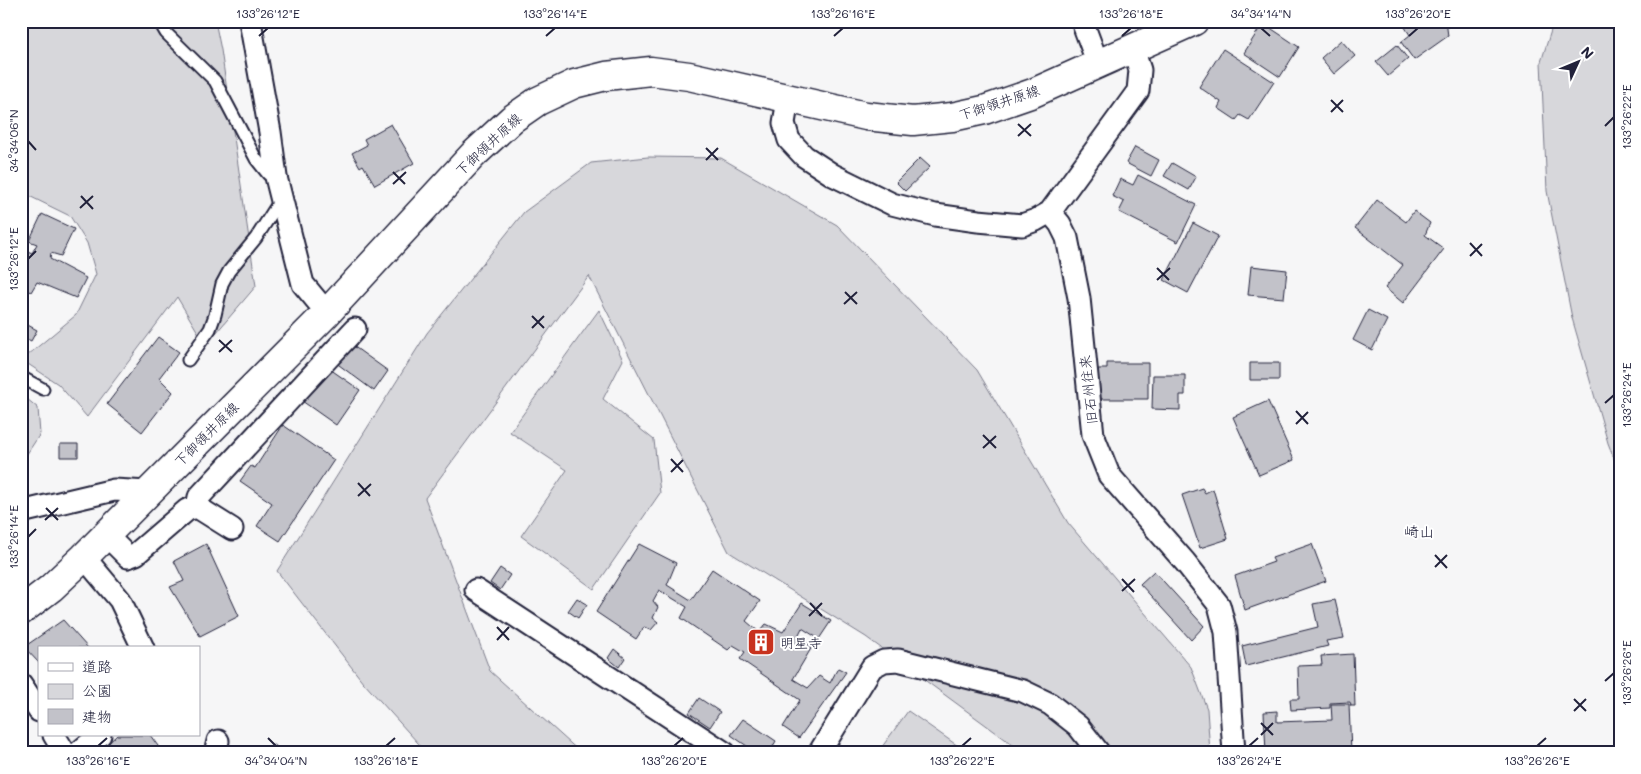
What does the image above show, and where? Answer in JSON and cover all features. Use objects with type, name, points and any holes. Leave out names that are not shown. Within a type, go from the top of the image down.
[{"type":"main road","name":"下御領井原線","points":[[21,612],[51,588],[106,535],[327,313],[473,155],[512,119],[538,101],[574,84],[606,76],[651,71],[689,76],[788,100],[866,116],[913,121],[952,117],[984,110],[1033,93],[1194,21]]},
{"type":"street","points":[[250,21],[276,177],[303,284],[327,313]]},
{"type":"street","points":[[1082,21],[1098,64]]},
{"type":"street","points":[[788,100],[784,123],[789,140],[804,156],[833,175],[892,204],[935,215],[1022,225],[1050,212],[1138,91],[1140,70],[1133,49]]},
{"type":"street","name":"旧石州往来","points":[[1050,212],[1060,224],[1067,238],[1079,298],[1093,435],[1109,475],[1219,604],[1226,632],[1234,753]]},
{"type":"street","points":[[197,507],[199,497],[355,329]]},
{"type":"street","points":[[21,512],[114,490],[148,492]]},
{"type":"street","points":[[106,535],[128,557],[136,554],[187,510],[197,507],[232,529]]},
{"type":"street","points":[[84,556],[114,592],[147,640]]},
{"type":"street","points":[[476,590],[725,753]]},
{"type":"street","points":[[819,753],[872,667],[884,661],[898,660],[1023,691],[1050,704],[1078,726],[1099,753]]},
{"type":"street","points":[[21,684],[38,710]]},
{"type":"street","points":[[55,736],[65,753]]},
{"type":"street","points":[[78,753],[99,736]]},
{"type":"lane","points":[[159,21],[166,33],[215,81],[256,159],[268,174],[276,177]]},
{"type":"lane","points":[[188,360],[210,329],[222,284],[226,277],[256,238],[282,197]]},
{"type":"lane","points":[[21,377],[43,389]]},
{"type":"green space","points":[[21,21],[215,21],[221,50],[256,286],[216,333],[202,339],[177,297],[87,417],[58,384],[22,360],[76,315],[96,274],[87,243],[70,216],[21,192]]},
{"type":"green space","points":[[1554,21],[1620,21],[1620,474],[1608,443],[1572,318],[1547,191],[1541,62]]},
{"type":"green space","points":[[648,157],[721,158],[837,225],[977,370],[1068,523],[1191,667],[1207,709],[1210,753],[1024,753],[866,637],[729,552],[589,276],[425,498],[490,671],[581,753],[427,753],[363,682],[277,571],[427,333],[524,212],[591,163]]},
{"type":"green space","points":[[599,310],[623,360],[603,399],[654,440],[660,493],[594,589],[521,536],[567,470],[510,432]]},
{"type":"green space","points":[[21,394],[38,408],[40,434],[21,463]]},
{"type":"green space","points":[[908,711],[968,753],[881,753],[879,751]]},
{"type":"building","points":[[1401,21],[1446,21],[1448,36],[1414,60],[1401,42],[1410,35]]},
{"type":"building","points":[[1263,23],[1299,47],[1280,77],[1244,53]]},
{"type":"building","points":[[1341,40],[1355,56],[1334,74],[1321,58]]},
{"type":"building","points":[[1397,45],[1408,59],[1388,76],[1376,62]]},
{"type":"building","points":[[1223,49],[1274,82],[1249,120],[1240,115],[1236,120],[1218,108],[1221,102],[1199,87]]},
{"type":"building","points":[[391,124],[414,163],[375,185],[363,165],[360,167],[352,153],[367,145],[364,139]]},
{"type":"building","points":[[1135,147],[1159,160],[1151,176],[1126,163]]},
{"type":"building","points":[[920,158],[930,167],[905,191],[896,182]]},
{"type":"building","points":[[1172,163],[1196,177],[1189,190],[1164,176]]},
{"type":"building","points":[[1138,175],[1196,205],[1178,242],[1119,212],[1124,202],[1112,196],[1120,179],[1133,185]]},
{"type":"building","points":[[1377,200],[1406,222],[1414,211],[1430,223],[1425,235],[1444,249],[1403,303],[1385,288],[1403,265],[1355,228]]},
{"type":"building","points":[[42,214],[74,229],[61,256],[51,253],[50,259],[86,278],[76,298],[37,282],[31,292],[21,288],[23,274],[21,274],[21,248],[32,253],[37,244],[29,241]]},
{"type":"building","points":[[21,217],[29,221],[21,236]]},
{"type":"building","points":[[1193,223],[1218,236],[1188,293],[1164,280]]},
{"type":"building","points":[[1251,266],[1287,270],[1284,298],[1248,295]]},
{"type":"building","points":[[1368,310],[1387,320],[1372,350],[1353,340]]},
{"type":"building","points":[[22,322],[37,330],[31,341],[21,336]]},
{"type":"building","points":[[158,337],[179,352],[159,378],[173,392],[142,432],[107,404]]},
{"type":"building","points":[[349,343],[388,371],[374,391],[335,362]]},
{"type":"building","points":[[1107,363],[1148,363],[1148,399],[1098,399],[1098,369],[1107,369]]},
{"type":"building","points":[[1250,363],[1279,363],[1279,380],[1250,380]]},
{"type":"building","points":[[327,367],[360,390],[336,425],[302,401]]},
{"type":"building","points":[[1153,375],[1185,375],[1185,395],[1180,395],[1180,410],[1152,409]]},
{"type":"building","points":[[1268,401],[1294,460],[1259,475],[1233,417]]},
{"type":"building","points":[[283,425],[334,460],[280,541],[257,526],[272,503],[240,481],[251,466],[255,468]]},
{"type":"building","points":[[60,444],[78,444],[78,457],[60,457]]},
{"type":"building","points":[[1202,488],[1205,493],[1213,489],[1228,539],[1200,548],[1182,495]]},
{"type":"building","points":[[206,544],[239,616],[200,636],[170,587],[184,581],[174,561]]},
{"type":"building","name":"明星寺","points":[[639,544],[676,563],[667,585],[691,600],[712,569],[760,601],[746,621],[759,632],[766,624],[783,632],[802,603],[831,621],[819,639],[802,628],[798,636],[812,647],[793,679],[808,688],[819,676],[830,683],[838,668],[846,672],[799,738],[783,727],[800,700],[740,659],[745,652],[733,645],[728,650],[681,618],[687,607],[659,590],[653,601],[658,607],[653,618],[658,622],[651,630],[644,627],[636,639],[596,612]]},
{"type":"building","points":[[1312,544],[1326,581],[1245,610],[1235,576],[1274,562],[1272,558]]},
{"type":"building","points":[[500,568],[510,575],[500,590],[490,583]]},
{"type":"building","points":[[1154,571],[1204,626],[1191,640],[1140,584]]},
{"type":"building","points":[[577,598],[587,604],[578,618],[568,611]]},
{"type":"building","points":[[1335,600],[1344,638],[1326,641],[1328,646],[1246,666],[1242,646],[1318,627],[1313,604]]},
{"type":"building","points":[[63,620],[86,646],[38,646],[38,662],[24,647]]},
{"type":"building","points":[[614,649],[625,658],[619,667],[608,658]]},
{"type":"building","points":[[1353,654],[1355,706],[1351,706],[1350,702],[1330,703],[1330,708],[1291,710],[1290,699],[1299,699],[1298,666],[1322,665],[1321,656]]},
{"type":"building","points":[[699,698],[720,712],[710,727],[689,713]]},
{"type":"building","points":[[1331,704],[1349,704],[1351,753],[1266,753],[1264,712],[1277,711],[1277,722],[1332,720]]},
{"type":"building","points":[[743,719],[776,741],[769,753],[757,753],[731,735]]},
{"type":"building","points":[[116,736],[151,736],[163,753],[102,753],[100,751]]},
{"type":"building","points":[[21,742],[33,753],[21,753]]},
{"type":"building","points":[[273,743],[282,753],[262,753]]},
{"type":"place","name":"明星寺","points":[[761,642]]},
{"type":"district","name":"崎山","points":[[1419,531]]}]
